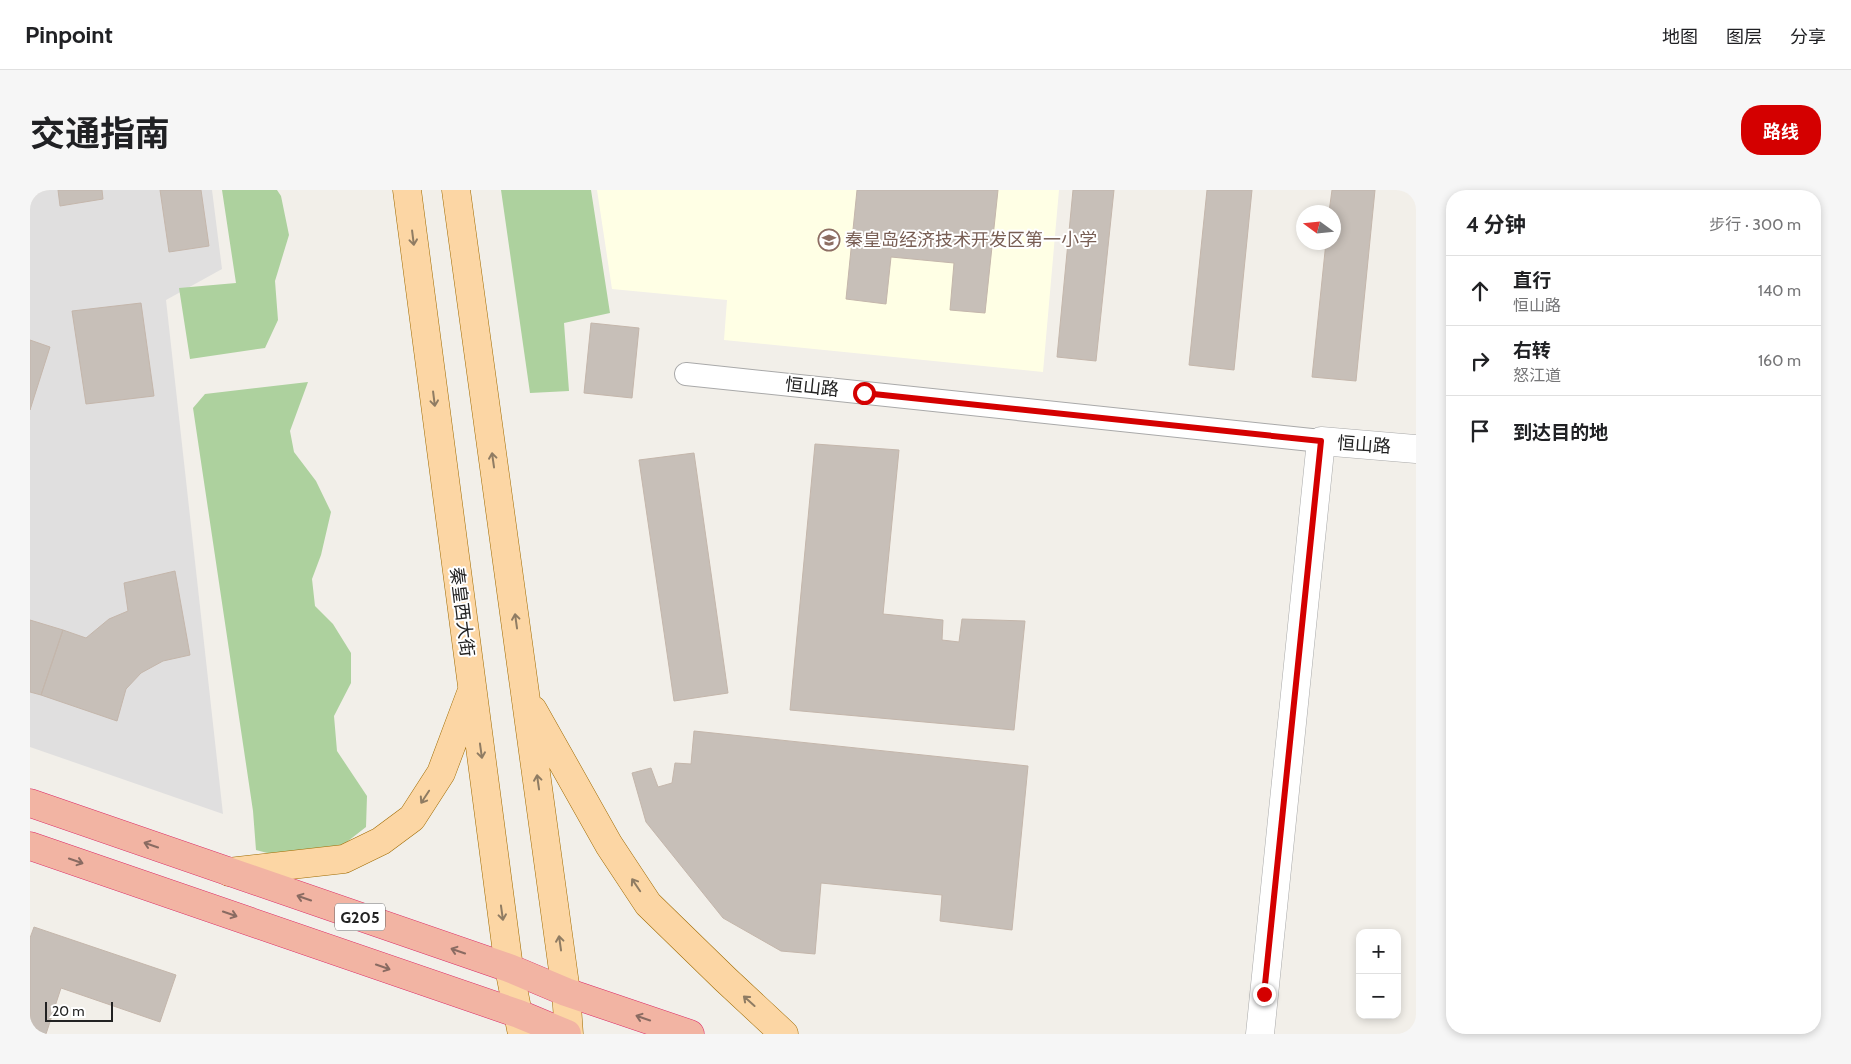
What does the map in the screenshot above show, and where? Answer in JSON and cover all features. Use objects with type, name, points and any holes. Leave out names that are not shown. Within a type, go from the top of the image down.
[{"type":"highway","name":"G205","points":[[30,803],[509,968],[566,992],[690,1034]]},
{"type":"highway","name":"G205","points":[[30,846],[521,1024],[568,1034]]},
{"type":"main road","name":"秦皇西大街","points":[[407,190],[509,968],[521,1024]]},
{"type":"main road","points":[[456,190],[566,992],[568,1034]]},
{"type":"main road","points":[[230,872],[344,858],[381,841],[412,818],[441,773],[472,689]]},
{"type":"main road","points":[[526,697],[609,845],[648,904],[784,1034]]},
{"type":"street","name":"恒山路","points":[[686,374],[1321,441],[1416,448]]},
{"type":"street","points":[[1260,1034],[1321,441]]},
{"type":"shaded area","points":[[30,190],[212,190],[222,269],[166,300],[223,814],[30,747]]},
{"type":"shaded area","name":"秦皇岛经济技术开发区第一小学","points":[[597,190],[1059,190],[1043,372],[724,340],[727,300],[612,289]]},
{"type":"green space","points":[[222,190],[277,190],[281,196],[289,235],[275,281],[278,320],[265,348],[190,359],[179,288],[236,283]]},
{"type":"green space","points":[[501,190],[591,190],[610,313],[564,323],[569,391],[530,393]]},
{"type":"green space","points":[[308,382],[290,431],[294,452],[316,481],[331,512],[321,555],[312,579],[315,606],[333,624],[351,653],[351,683],[334,716],[337,751],[367,796],[366,827],[316,866],[256,850],[253,811],[193,408],[205,394]]},
{"type":"building","points":[[58,190],[102,190],[103,199],[60,206]]},
{"type":"building","points":[[160,190],[201,190],[209,246],[169,252]]},
{"type":"building","points":[[857,190],[998,190],[985,313],[950,310],[954,263],[891,257],[886,304],[846,299]]},
{"type":"building","points":[[1073,190],[1114,190],[1096,361],[1057,357]]},
{"type":"building","points":[[1207,190],[1252,190],[1234,370],[1189,365]]},
{"type":"building","points":[[1332,190],[1375,190],[1356,381],[1312,377],[1325,250],[1341,250],[1341,205],[1330,205]]},
{"type":"building","points":[[141,303],[154,396],[86,404],[72,311]]},
{"type":"building","points":[[591,323],[639,328],[632,398],[584,393]]},
{"type":"building","points":[[30,340],[50,347],[30,410]]},
{"type":"building","points":[[815,444],[899,450],[883,614],[943,620],[942,640],[959,642],[962,619],[1025,621],[1014,730],[790,710]]},
{"type":"building","points":[[694,453],[728,693],[674,701],[639,460]]},
{"type":"building","points":[[175,571],[190,655],[163,661],[141,673],[126,689],[117,721],[41,695],[63,630],[86,638],[109,619],[128,611],[124,583]]},
{"type":"building","points":[[30,620],[63,630],[41,695],[30,692]]},
{"type":"building","points":[[694,731],[1028,766],[1012,930],[940,921],[942,895],[821,883],[815,954],[781,951],[723,918],[646,822],[632,773],[651,768],[658,787],[672,783],[675,763],[691,764]]},
{"type":"building","points":[[34,927],[176,975],[160,1022],[61,988],[46,1034],[30,1034],[30,938]]},
{"type":"place","name":"秦皇岛经济技术开发区第一小学","points":[[829,240]]},
{"type":"route","points":[[864,393],[1321,441],[1264,994]]}]
